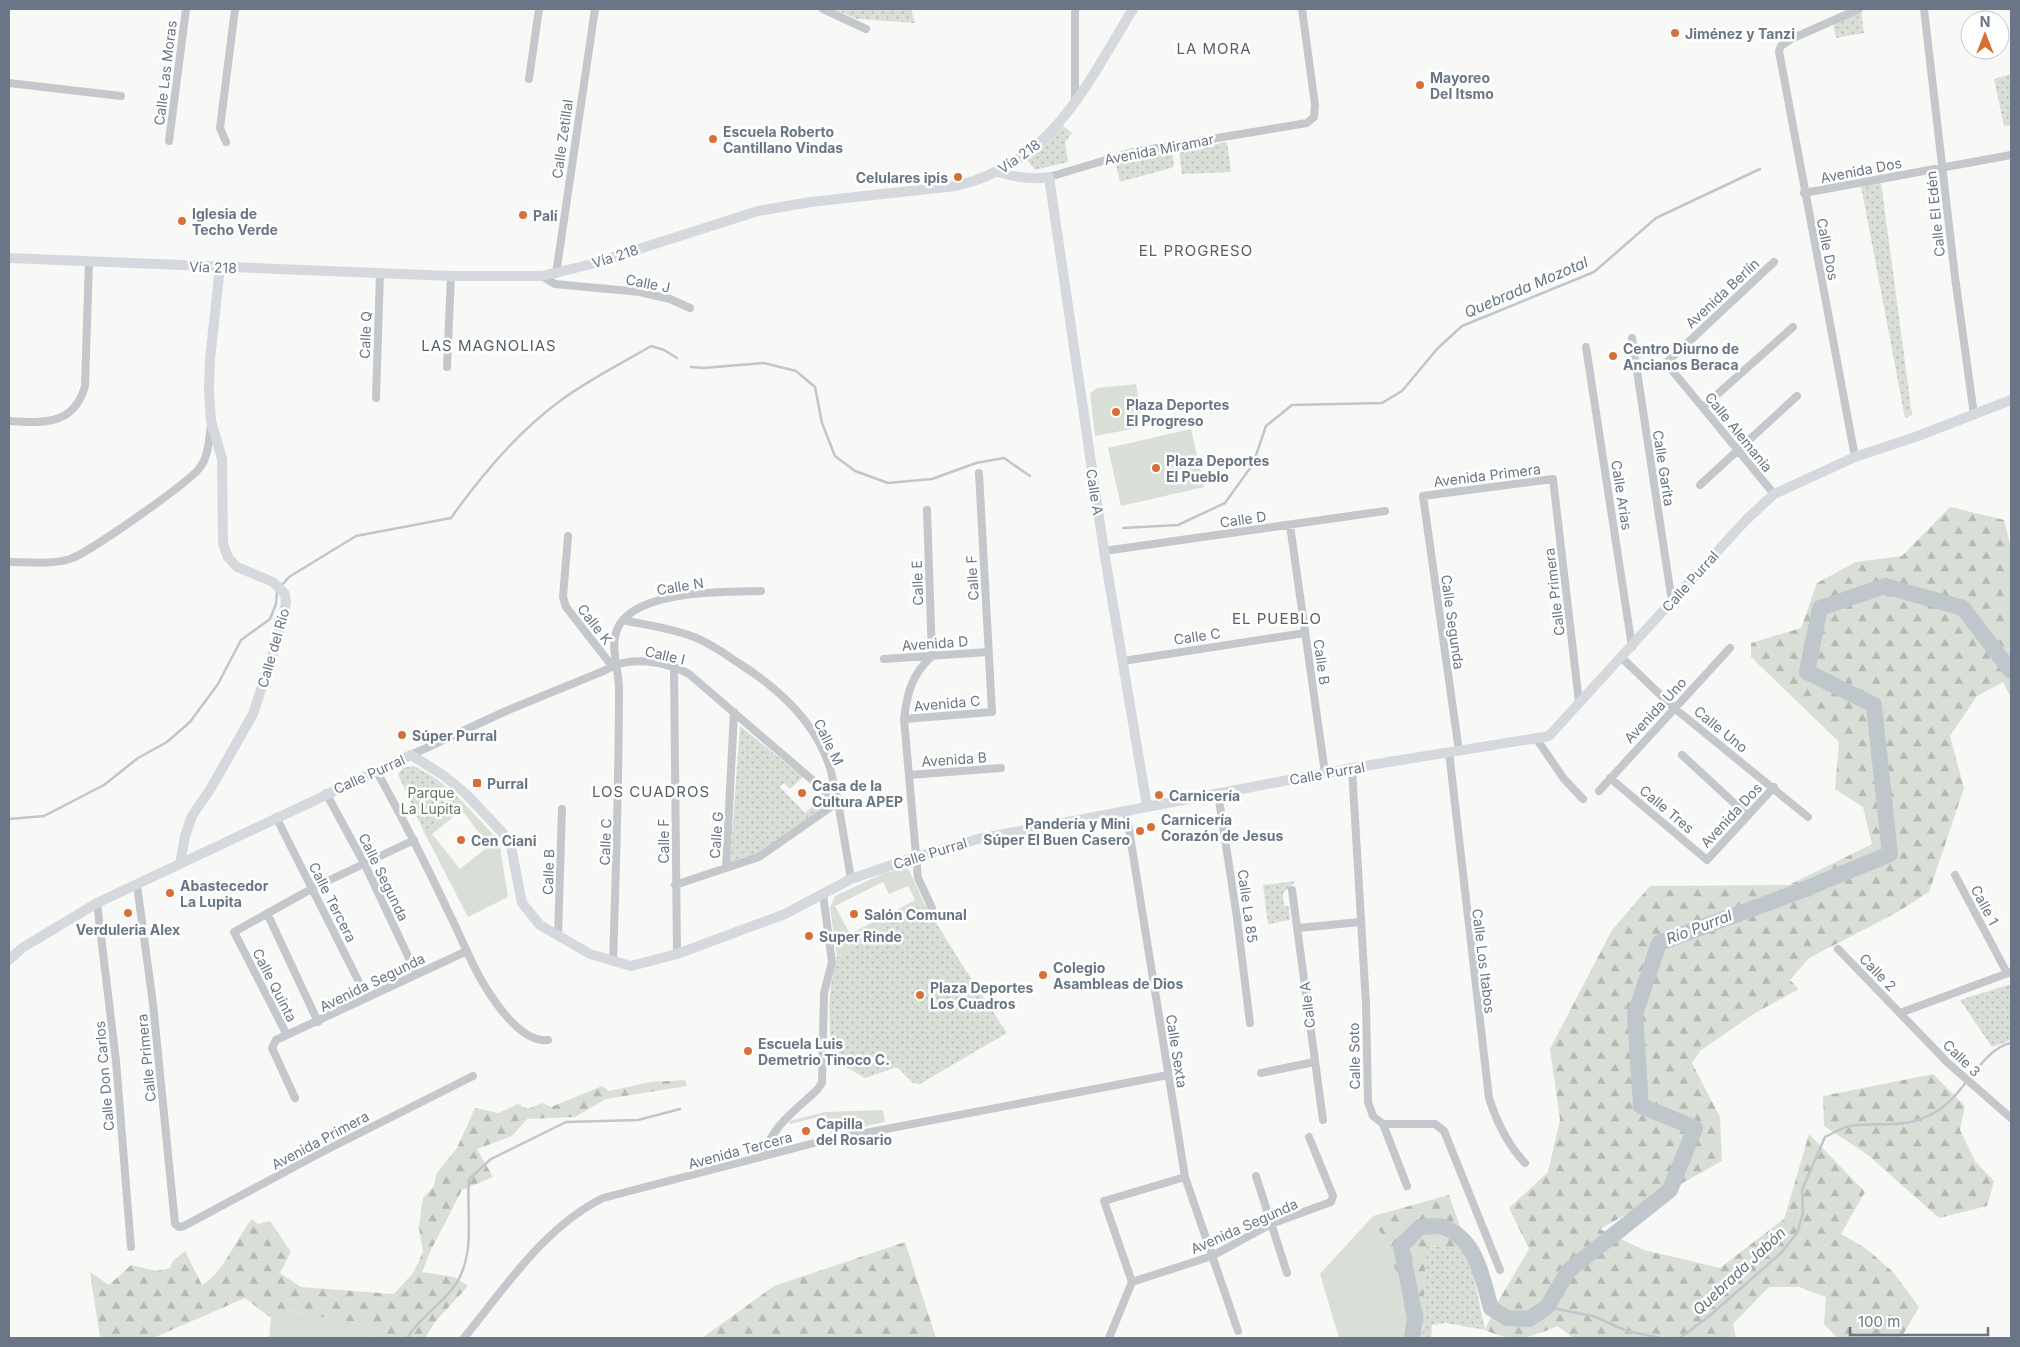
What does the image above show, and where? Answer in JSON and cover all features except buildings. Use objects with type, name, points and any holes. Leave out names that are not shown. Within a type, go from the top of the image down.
[{"type":"street","name":"Calle Las Moras","points":[[169,141],[186,9]]},
{"type":"street","points":[[226,142],[220,128],[235,9]]},
{"type":"street","points":[[529,79],[539,9]]},
{"type":"street","name":"Calle Zetillal","points":[[556,274],[595,9]]},
{"type":"street","points":[[823,9],[866,29]]},
{"type":"street","points":[[1075,9],[1075,105]]},
{"type":"street","name":"Vía 218","points":[[9,258],[380,274],[542,276],[556,274],[758,211],[810,202],[956,186],[977,181],[998,172],[1026,154],[1052,131],[1075,105],[1134,9]]},
{"type":"street","name":"Avenida Miramar","points":[[998,172],[1019,178],[1049,177],[1133,152],[1307,123],[1314,116],[1315,105],[1302,9]]},
{"type":"street","name":"Calle Dos","points":[[1854,457],[1780,58],[1781,46],[1859,9]]},
{"type":"street","name":"Calle El Edén","points":[[1924,9],[1955,277],[1974,415]]},
{"type":"street","points":[[9,83],[122,96]]},
{"type":"street","name":"Avenida Dos","points":[[1804,193],[2011,154]]},
{"type":"street","name":"Calle A","points":[[1049,177],[1104,551],[1147,806]]},
{"type":"street","points":[[9,422],[42,423],[61,418],[73,410],[82,396],[85,386],[89,261]]},
{"type":"street","name":"Avenida Berlín","points":[[1666,363],[1774,262]]},
{"type":"street","name":"Calle del Río","points":[[180,864],[184,836],[192,816],[211,788],[253,714],[282,625],[286,603],[284,594],[273,582],[237,567],[228,557],[223,544],[222,459],[211,421],[210,359],[220,267]]},
{"type":"street","name":"Calle Q","points":[[376,398],[380,274]]},
{"type":"street","points":[[447,367],[450,276]]},
{"type":"street","name":"Calle J","points":[[542,276],[555,284],[640,292],[670,299],[690,308]]},
{"type":"street","points":[[1703,407],[1793,327]]},
{"type":"street","name":"Calle Garita","points":[[1632,338],[1672,602]]},
{"type":"street","name":"Calle Arias","points":[[1586,348],[1632,647]]},
{"type":"street","name":"Calle Alemania","points":[[1666,363],[1774,494]]},
{"type":"street","points":[[1700,485],[1798,396]]},
{"type":"street","name":"Calle Purral","points":[[9,960],[45,933],[97,903],[326,793],[411,755],[458,787],[502,832],[511,847],[522,903],[540,925],[590,954],[630,966],[677,954],[785,914],[851,879],[915,856],[978,839],[1324,773],[1549,736],[1745,521],[1774,494],[1854,457],[2011,400]]},
{"type":"street","points":[[9,562],[56,562],[71,558],[96,546],[174,489],[201,466],[208,448],[211,421]]},
{"type":"street","name":"Calle F","points":[[979,473],[992,712]]},
{"type":"street","name":"Avenida Primera","points":[[1424,496],[1553,480]]},
{"type":"street","name":"Calle Primera","points":[[1553,480],[1579,702]]},
{"type":"street","name":"Calle Segunda","points":[[1424,496],[1454,752]]},
{"type":"street","name":"Calle E","points":[[927,510],[932,656]]},
{"type":"street","name":"Calle D","points":[[1104,551],[1386,512]]},
{"type":"street","name":"Calle B","points":[[1290,525],[1324,773]]},
{"type":"street","name":"Calle K","points":[[568,536],[563,597],[566,607],[615,665]]},
{"type":"street","name":"Calle N","points":[[623,620],[639,608],[664,599],[725,592],[761,591]]},
{"type":"street","points":[[615,665],[614,643],[623,620]]},
{"type":"street","name":"Calle M","points":[[623,620],[692,636],[711,645],[769,683],[786,698],[803,718],[818,742],[829,764],[838,802]]},
{"type":"street","name":"Calle C","points":[[1123,661],[1305,633]]},
{"type":"street","name":"Avenida Uno","points":[[1599,791],[1673,707],[1730,648]]},
{"type":"street","name":"Avenida D","points":[[884,659],[988,652]]},
{"type":"street","points":[[932,656],[920,666],[911,681],[906,698],[904,719],[918,878],[932,908]]},
{"type":"street","name":"Calle Uno","points":[[1622,658],[1673,707],[1774,787],[1808,817]]},
{"type":"street","name":"Calle I","points":[[411,755],[506,711],[615,665],[637,661],[674,667],[689,674],[838,802]]},
{"type":"street","name":"Calle C","points":[[613,962],[618,809],[615,665]]},
{"type":"street","name":"Calle F","points":[[674,667],[677,954]]},
{"type":"street","name":"Calle G","points":[[726,868],[734,712]]},
{"type":"street","name":"Avenida C","points":[[904,719],[992,712]]},
{"type":"street","points":[[1536,738],[1564,779],[1583,799]]},
{"type":"street","name":"Calle Los Itabos","points":[[1454,752],[1489,1098],[1504,1135],[1524,1163]]},
{"type":"street","points":[[1682,755],[1747,815]]},
{"type":"street","name":"Avenida B","points":[[909,775],[1001,768]]},
{"type":"street","name":"Calle Soto","points":[[1352,768],[1366,1004],[1368,1102],[1373,1116],[1383,1124],[1407,1186]]},
{"type":"street","points":[[376,770],[414,840],[486,989],[505,1013],[530,1036],[548,1040]]},
{"type":"street","name":"Calle Tres","points":[[1610,778],[1707,860]]},
{"type":"street","name":"Avenida Dos","points":[[1707,860],[1774,787]]},
{"type":"street","name":"Calle Segunda","points":[[326,793],[365,865],[416,973]]},
{"type":"street","name":"Calle La 85","points":[[1218,793],[1250,1023]]},
{"type":"street","points":[[675,885],[759,857],[838,802],[851,879]]},
{"type":"street","name":"Calle B","points":[[558,936],[562,809]]},
{"type":"street","name":"Calle Sexta","points":[[1126,811],[1185,1177]]},
{"type":"street","name":"Calle Tercera","points":[[276,817],[313,888],[366,998]]},
{"type":"street","points":[[318,1022],[266,913],[313,888],[365,865],[414,840]]},
{"type":"street","name":"Calle 1","points":[[1955,875],[2009,972]]},
{"type":"street","name":"Calle Primera","points":[[137,885],[153,1004],[175,1224],[179,1227]]},
{"type":"street","name":"Calle A","points":[[1292,890],[1323,1120]]},
{"type":"street","points":[[764,1156],[768,1142],[775,1130],[822,1083],[824,993],[832,962],[823,894]]},
{"type":"street","name":"Calle Don Carlos","points":[[97,903],[116,1061],[131,1247]]},
{"type":"street","name":"Calle Quinta","points":[[266,913],[234,932],[287,1035],[276,1040],[272,1048],[295,1098]]},
{"type":"street","points":[[1298,928],[1360,922]]},
{"type":"street","name":"Calle 2","points":[[1838,949],[1900,1013]]},
{"type":"street","name":"Avenida Segunda","points":[[287,1035],[467,950]]},
{"type":"street","points":[[1900,1013],[2009,972]]},
{"type":"street","name":"Calle 3","points":[[1900,1013],[1948,1063],[2011,1118]]},
{"type":"street","points":[[1261,1073],[1314,1062]]},
{"type":"street","name":"Avenida Tercera","points":[[464,1338],[546,1241],[590,1205],[614,1195],[764,1156],[881,1129],[1168,1075]]},
{"type":"street","name":"Avenida Primera","points":[[179,1227],[473,1076]]},
{"type":"street","points":[[1383,1124],[1435,1124],[1444,1131],[1500,1270]]},
{"type":"street","name":"Avenida Segunda","points":[[1132,1282],[1212,1256],[1271,1224],[1331,1202],[1333,1196],[1309,1137]]},
{"type":"street","points":[[1256,1176],[1287,1273]]},
{"type":"street","points":[[1109,1338],[1132,1282],[1104,1200],[1185,1177],[1238,1331]]},
{"type":"green space","points":[[833,9],[911,9],[915,23],[857,19]]},
{"type":"green space","points":[[1861,11],[1864,33],[1836,38],[1833,24]]},
{"type":"green space","points":[[2011,74],[2011,125],[2004,126],[1994,79]]},
{"type":"green space","points":[[1062,125],[1072,133],[1065,142],[1068,162],[1035,170],[1026,159]]},
{"type":"green space","points":[[1227,142],[1231,172],[1182,174],[1179,151]]},
{"type":"green space","points":[[1172,151],[1174,167],[1120,182],[1116,164]]},
{"type":"green space","points":[[1881,182],[1912,415],[1905,418],[1861,186]]},
{"type":"green space","name":"Plaza Deportes El Progreso","points":[[1136,384],[1143,427],[1095,436],[1090,393],[1097,388]]},
{"type":"green space","name":"Plaza Deportes El Pueblo","points":[[1191,429],[1204,487],[1121,506],[1108,448]]},
{"type":"green space","points":[[1950,507],[2004,520],[2011,547],[2011,698],[2003,682],[1977,696],[1950,736],[1964,788],[1929,892],[1896,913],[1809,958],[1790,980],[1799,989],[1755,1013],[1700,1051],[1692,1063],[1720,1117],[1722,1161],[1600,1229],[1644,1250],[1720,1268],[1784,1219],[1809,1134],[1865,1192],[1841,1234],[1868,1250],[1893,1272],[1919,1307],[1901,1338],[1837,1338],[1824,1324],[1826,1297],[1799,1287],[1769,1287],[1733,1324],[1736,1338],[1573,1338],[1558,1326],[1538,1334],[1514,1338],[1485,1330],[1496,1305],[1529,1249],[1509,1208],[1548,1172],[1560,1120],[1550,1049],[1612,930],[1650,886],[1789,885],[1872,844],[1863,807],[1835,789],[1839,742],[1751,657],[1751,643],[1801,628],[1817,583],[1856,562],[1902,556]]},
{"type":"green space","points":[[740,726],[803,777],[790,789],[784,783],[780,787],[805,813],[822,797],[824,807],[758,854],[730,863]]},
{"type":"green space","name":"Parque La Lupita","points":[[414,766],[437,779],[462,801],[424,832],[398,774],[403,768]]},
{"type":"green space","points":[[462,801],[499,841],[508,897],[468,917],[424,832]],"holes":[[[462,810],[489,846],[460,869],[432,834]]]},
{"type":"green space","points":[[906,868],[910,872],[924,903],[837,957],[830,908],[835,896],[884,873]],"holes":[[[883,882],[889,894],[908,886],[915,900],[850,934],[835,906]]]},
{"type":"green space","points":[[1296,881],[1283,893],[1284,905],[1289,907],[1290,920],[1268,924],[1263,885]]},
{"type":"green space","points":[[924,903],[1007,1033],[920,1084],[913,1083],[897,1067],[865,1078],[831,1058],[829,1006],[831,984],[837,957]]},
{"type":"green space","points":[[2011,984],[2011,1040],[1992,1047],[1960,1000]]},
{"type":"green space","points":[[1933,1074],[1965,1106],[1960,1130],[1975,1161],[1994,1181],[1987,1206],[1939,1218],[1868,1155],[1824,1126],[1823,1096]]},
{"type":"green space","points":[[685,1080],[687,1086],[606,1099],[575,1117],[527,1119],[512,1136],[477,1149],[493,1177],[462,1190],[430,1252],[422,1272],[454,1277],[468,1286],[435,1322],[425,1338],[373,1338],[361,1324],[290,1311],[271,1318],[245,1298],[153,1338],[100,1338],[90,1272],[109,1285],[131,1265],[156,1271],[170,1268],[173,1261],[185,1251],[202,1285],[217,1272],[252,1219],[258,1224],[270,1221],[291,1252],[280,1273],[301,1287],[394,1294],[413,1273],[423,1252],[419,1228],[423,1198],[434,1186],[436,1174],[457,1148],[475,1108],[499,1113],[518,1104],[528,1109],[542,1103],[551,1107],[602,1086],[609,1091],[651,1082]]},
{"type":"green space","points":[[883,1110],[885,1122],[830,1134],[826,1115],[790,1124],[789,1121],[825,1112]]},
{"type":"green space","points":[[1449,1195],[1468,1249],[1427,1246],[1422,1338],[1389,1338],[1402,1313],[1402,1293],[1392,1259],[1373,1216]]},
{"type":"green space","points":[[1373,1216],[1400,1282],[1403,1303],[1402,1313],[1389,1338],[1339,1338],[1320,1274]]},
{"type":"green space","points":[[905,1242],[936,1338],[702,1338],[774,1286]]},
{"type":"green space","points":[[1426,1246],[1468,1249],[1485,1330],[1446,1323],[1432,1325],[1431,1338],[1422,1338]]},
{"type":"green space","points":[[290,1311],[361,1324],[373,1338],[269,1338],[271,1318]]},
{"type":"waterway","name":"Quebrada Mozotal","points":[[1123,528],[1178,525],[1225,503],[1253,464],[1266,426],[1292,405],[1382,403],[1402,391],[1437,349],[1462,326],[1594,272],[1656,218],[1760,169]]},
{"type":"waterway","name":"Quebrada Mozotal","points":[[282,585],[289,577],[356,536],[451,518],[487,471],[515,440],[571,393],[651,346],[664,350],[677,358]]},
{"type":"waterway","name":"Quebrada Mozotal","points":[[691,367],[703,368],[764,363],[796,371],[815,387],[822,423],[835,456],[855,471],[888,483],[932,479],[976,463],[1004,458],[1030,476]]},
{"type":"waterway","name":"Río Purral","points":[[1412,1338],[1415,1317],[1401,1246],[1420,1227],[1441,1226],[1464,1240],[1481,1272],[1491,1308],[1507,1318],[1529,1319],[1547,1307],[1568,1271],[1670,1190],[1695,1128],[1641,1106],[1635,1014],[1659,943],[1795,893],[1890,854],[1874,705],[1807,672],[1820,608],[1885,586],[1963,608],[2011,671]]},
{"type":"waterway","name":"Quebrada Mozotal","points":[[9,819],[44,816],[104,785],[138,758],[167,742],[190,722],[218,684],[241,640],[270,619],[276,604],[277,592]]},
{"type":"waterway","name":"Quebrada Jabón","points":[[1679,1338],[1707,1318],[1782,1252],[1797,1233],[1803,1213],[1802,1190],[1825,1137],[1850,1126],[1905,1123],[1927,1117],[1948,1103],[1991,1053],[2011,1043]]},
{"type":"waterway","points":[[407,1338],[418,1323],[451,1291],[462,1272],[466,1259],[469,1233],[469,1179],[491,1159],[566,1122],[638,1120],[680,1109]]},
{"type":"waterway","name":"Quebrada Jabón","points":[[1547,1307],[1593,1316],[1627,1331],[1661,1338]]},
{"type":"place","name":"Jiménez y Tanzi","points":[[1675,33]]},
{"type":"place","name":"Mayoreo Del Itsmo","points":[[1420,85]]},
{"type":"place","name":"Escuela Roberto Cantillano Vindas","points":[[713,139]]},
{"type":"place","name":"Celulares ipis","points":[[958,177]]},
{"type":"place","name":"Palí","points":[[523,215]]},
{"type":"place","name":"Iglesia de Techo Verde","points":[[182,221]]},
{"type":"place","name":"Centro Diurno de Ancianos Beraca","points":[[1613,356]]},
{"type":"place","name":"Plaza Deportes El Progreso","points":[[1116,412]]},
{"type":"place","name":"Plaza Deportes El Pueblo","points":[[1156,468]]},
{"type":"place","name":"Súper Purral","points":[[402,735]]},
{"type":"place","name":"Purral","points":[[477,783]]},
{"type":"place","name":"Casa de la Cultura APEP","points":[[802,793]]},
{"type":"place","name":"Carnicería","points":[[1159,795]]},
{"type":"place","name":"Carnicería Corazón de Jesus","points":[[1151,827]]},
{"type":"place","name":"Pandería y Mini Súper El Buen Casero","points":[[1140,831]]},
{"type":"place","name":"Cen Ciani","points":[[461,840]]},
{"type":"place","name":"Abastecedor La Lupita","points":[[170,893]]},
{"type":"place","name":"Verduleria Alex","points":[[128,913]]},
{"type":"place","name":"Salón Comunal","points":[[854,914]]},
{"type":"place","name":"Super Rinde","points":[[809,936]]},
{"type":"place","name":"Colegio Asambleas de Dios","points":[[1043,975]]},
{"type":"place","name":"Plaza Deportes Los Cuadros","points":[[920,995]]},
{"type":"place","name":"Escuela Luis Demetrio Tinoco C.","points":[[748,1051]]},
{"type":"place","name":"Capilla del Rosario","points":[[806,1131]]},
{"type":"district","name":"LA MORA","points":[[1214,48]]},
{"type":"district","name":"EL PROGRESO","points":[[1196,250]]},
{"type":"district","name":"LAS MAGNOLIAS","points":[[489,345]]},
{"type":"district","name":"EL PUEBLO","points":[[1277,618]]},
{"type":"district","name":"LOS CUADROS","points":[[651,791]]}]
